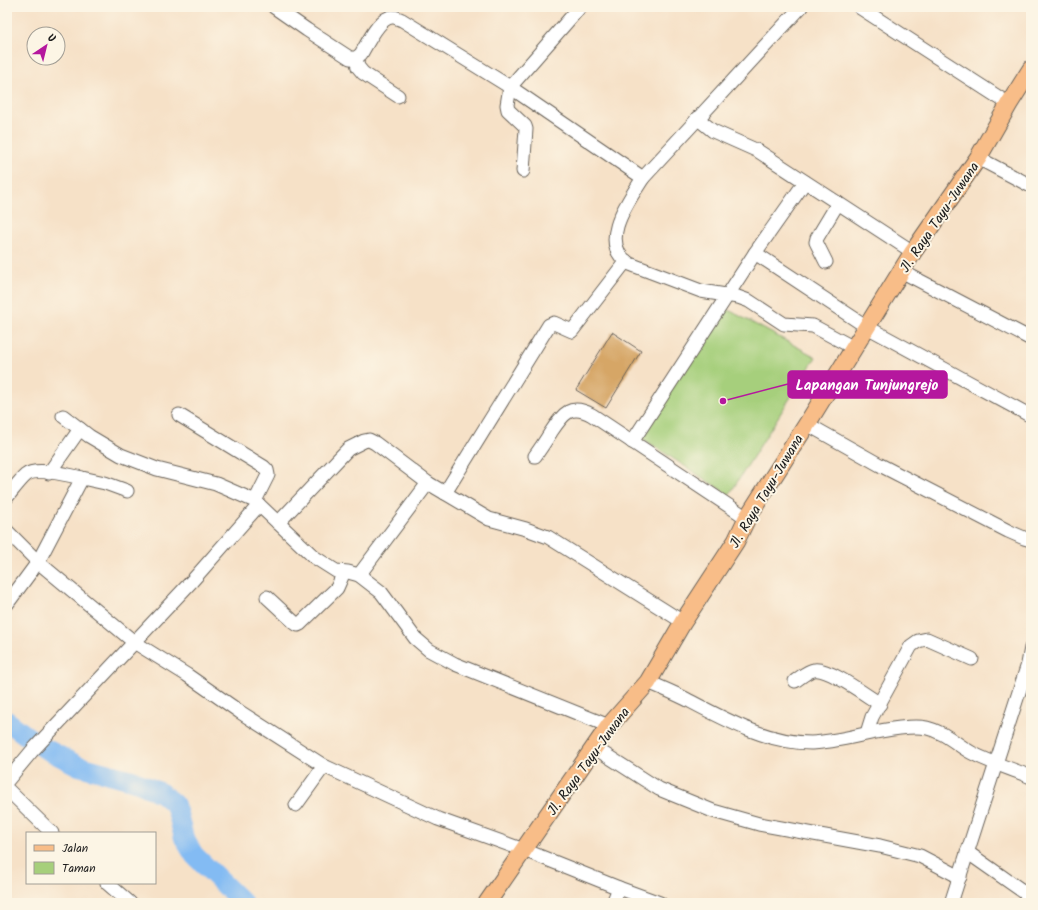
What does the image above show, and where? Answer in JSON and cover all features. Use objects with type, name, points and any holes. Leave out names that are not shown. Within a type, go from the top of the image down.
[{"type":"main road","name":"Jl. Raya Tayu-Juwana","points":[[487,903],[609,726],[648,682],[683,622],[736,541],[747,518],[901,271],[978,158],[1031,69]]},
{"type":"street","points":[[274,7],[350,58],[356,58],[361,54],[380,23],[386,18],[394,16],[510,87],[643,178]]},
{"type":"street","points":[[523,171],[526,130],[525,126],[508,110],[507,105],[510,87],[580,7]]},
{"type":"street","points":[[802,7],[697,118],[643,178],[625,206],[615,231],[616,249],[626,261],[701,291],[738,297],[749,301],[784,324],[813,326],[854,348]]},
{"type":"street","points":[[859,7],[1009,104]]},
{"type":"street","points":[[356,58],[358,67],[362,73],[398,96]]},
{"type":"street","points":[[697,118],[714,131],[758,151],[914,252]]},
{"type":"street","points":[[978,158],[1031,186]]},
{"type":"street","points":[[632,442],[755,253],[805,182]]},
{"type":"street","points":[[826,262],[816,242],[838,203]]},
{"type":"street","points":[[755,253],[867,327],[1031,416]]},
{"type":"street","points":[[445,493],[549,325],[554,323],[572,331],[626,261]]},
{"type":"street","points":[[901,271],[1031,339]]},
{"type":"street","points":[[535,456],[560,418],[565,413],[580,410],[592,415],[747,518]]},
{"type":"street","points":[[7,782],[32,751],[214,557],[257,503],[268,475],[267,470],[180,415]]},
{"type":"street","points":[[63,416],[105,446],[122,455],[157,469],[216,484],[257,503],[314,557],[336,571],[360,575],[381,592],[415,638],[429,650],[455,664],[609,726]]},
{"type":"street","points":[[807,424],[901,476],[1008,531],[1031,540]]},
{"type":"street","points":[[49,473],[80,429]]},
{"type":"street","points":[[278,523],[352,446],[364,441],[371,441],[428,483],[445,493],[489,518],[548,537],[683,622]]},
{"type":"street","points":[[7,497],[30,473],[65,474],[105,483],[127,491]]},
{"type":"street","points":[[7,604],[38,562],[82,478]]},
{"type":"street","points":[[360,575],[428,483]]},
{"type":"street","points":[[7,531],[38,562],[134,642],[187,675],[240,712],[324,766],[438,819],[524,850],[660,903]]},
{"type":"street","points":[[268,597],[298,625],[337,588],[344,572]]},
{"type":"street","points":[[867,733],[872,717],[911,646],[918,641],[927,639],[972,659]]},
{"type":"street","points":[[951,903],[1028,664],[1031,648]]},
{"type":"street","points":[[795,681],[812,670],[826,672],[880,704]]},
{"type":"street","points":[[648,682],[716,715],[771,738],[811,743],[850,738],[867,733],[915,726],[926,728],[947,736],[972,753],[1031,777]]},
{"type":"street","points":[[595,748],[659,788],[713,811],[759,824],[880,846],[920,856],[960,877]]},
{"type":"street","points":[[296,805],[324,766]]},
{"type":"street","points":[[7,789],[51,832]]},
{"type":"street","points":[[967,852],[1031,897]]},
{"type":"street","points":[[108,884],[130,903]]},
{"type":"street","points":[[614,903],[619,888]]},
{"type":"green space","points":[[723,307],[816,357],[729,495],[637,435]]},
{"type":"building","points":[[612,332],[641,351],[606,408],[576,390]]},
{"type":"waterway","points":[[7,721],[40,746],[79,766],[132,780],[161,793],[175,805],[184,838],[194,855],[243,903]]},
{"type":"place","name":"Lapangan Tunjungrejo","points":[[723,401]]}]
